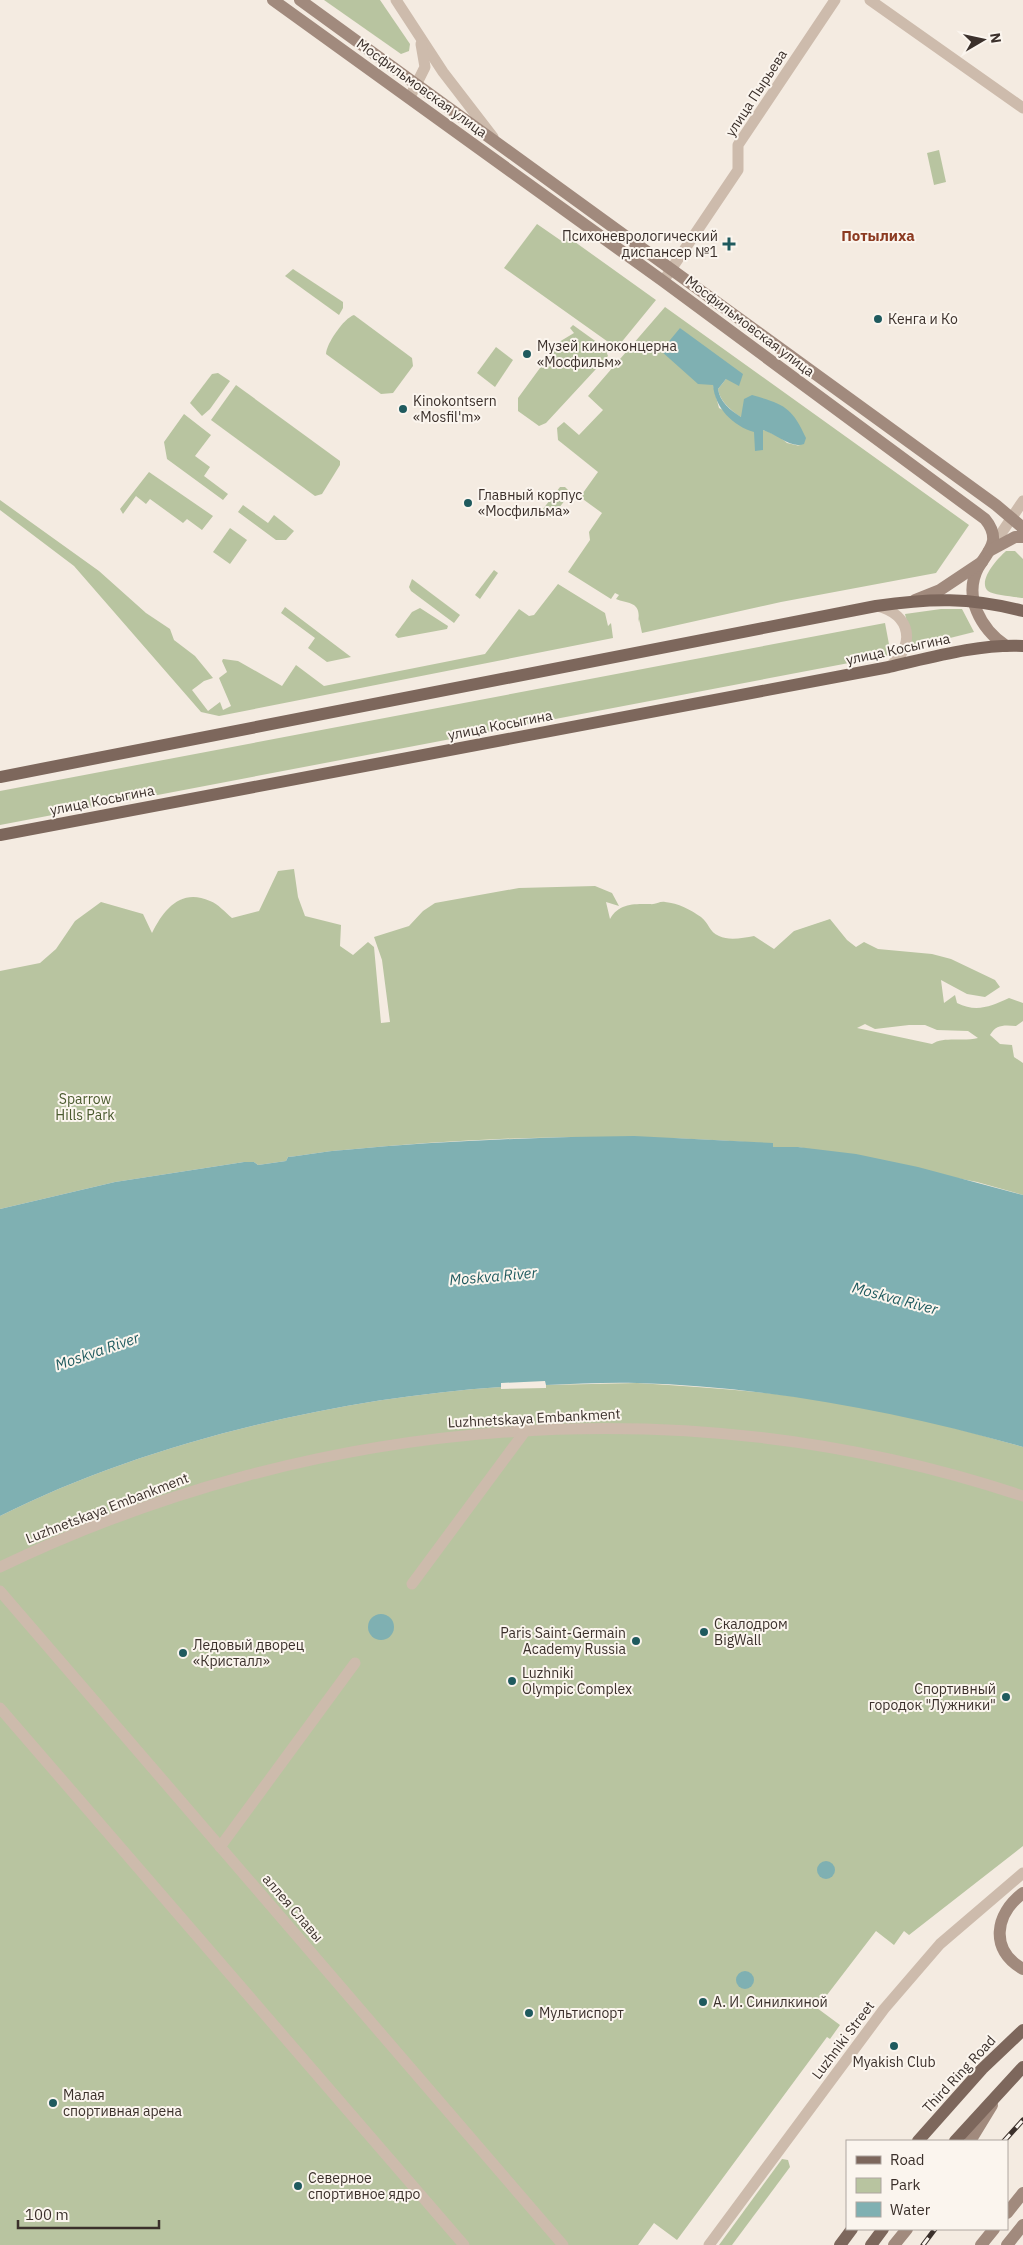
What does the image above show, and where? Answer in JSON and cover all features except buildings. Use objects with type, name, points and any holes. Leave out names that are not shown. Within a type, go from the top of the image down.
[{"type":"main road","name":"Мосфильмовская улица","points":[[273,0],[663,281],[985,519],[992,532],[993,540],[990,551]]},
{"type":"main road","name":"Мосфильмовская улица","points":[[300,0],[1012,517],[1023,528]]},
{"type":"main road","points":[[1006,646],[985,626],[974,601],[974,579],[990,551],[1015,537],[1023,537]]},
{"type":"main road","points":[[914,600],[940,590],[982,562]]},
{"type":"main road","points":[[0,777],[876,606],[914,600],[948,599],[974,601],[1023,611]]},
{"type":"main road","name":"улица Косыгина","points":[[0,835],[889,667],[965,650],[1023,646]]},
{"type":"main road","points":[[1023,1893],[1007,1909],[1000,1928],[1004,1949],[1012,1961],[1023,1969]]},
{"type":"main road","name":"Third Ring Road","points":[[919,2140],[982,2068],[1023,2030]]},
{"type":"main road","points":[[956,2140],[1023,2067]]},
{"type":"main road","points":[[971,2140],[1002,2088]]},
{"type":"main road","points":[[1008,2212],[1023,2193]]},
{"type":"main road","points":[[1007,2245],[1023,2225]]},
{"type":"main road","points":[[840,2245],[851,2230]]},
{"type":"main road","points":[[871,2245],[882,2230]]},
{"type":"main road","points":[[894,2245],[906,2230]]},
{"type":"main road","points":[[981,2245],[993,2230]]},
{"type":"street","points":[[396,0],[460,96],[498,143]]},
{"type":"street","name":"улица Пырьева","points":[[663,281],[738,170],[738,145],[835,0]]},
{"type":"street","points":[[870,0],[1023,108]]},
{"type":"street","points":[[410,97],[425,67],[421,40]]},
{"type":"street","points":[[990,551],[1023,501]]},
{"type":"street","points":[[876,606],[895,613],[902,621],[906,632],[903,653],[889,667]]},
{"type":"street","name":"Luzhnetskaya Embankment","points":[[0,1568],[148,1505],[273,1468],[394,1444],[492,1432],[647,1428],[755,1436],[872,1456],[982,1483],[1023,1496]]},
{"type":"street","points":[[412,1584],[526,1430]]},
{"type":"street","name":"аллея Славы","points":[[0,1591],[563,2245]]},
{"type":"street","points":[[220,1847],[355,1663]]},
{"type":"street","points":[[0,1708],[464,2245]]},
{"type":"street","name":"Luzhniki Street","points":[[709,2245],[884,2009],[922,1964],[956,1929],[1023,1872]]},
{"type":"green space","points":[[324,0],[380,0],[410,44],[409,51],[401,54]]},
{"type":"green space","points":[[939,150],[946,182],[934,185],[927,153]]},
{"type":"green space","points":[[537,224],[563,242],[568,237],[656,300],[620,344],[611,344],[504,268]]},
{"type":"green space","points":[[293,269],[343,302],[343,308],[339,315],[285,276]]},
{"type":"green space","points":[[665,307],[969,525],[936,573],[781,602],[642,633],[639,619],[638,622],[638,610],[633,604],[616,599],[619,595],[615,593],[611,599],[568,572],[590,540],[589,532],[602,513],[580,497],[598,472],[558,440],[557,428],[564,422],[579,435],[603,410],[588,396]],"holes":[[[680,328],[726,379],[718,389],[722,399],[729,408],[752,424],[769,432],[763,430],[719,408],[713,385]],[[779,436],[800,446],[787,443]]]},
{"type":"green space","points":[[354,315],[412,358],[413,366],[393,393],[381,394],[326,354],[336,332],[345,321]]},
{"type":"green space","points":[[573,325],[605,348],[608,356],[546,423],[539,426],[518,411],[518,398],[559,342],[574,333],[570,328]]},
{"type":"green space","points":[[496,347],[513,360],[495,387],[477,373]]},
{"type":"green space","points":[[218,373],[230,381],[210,409],[202,416],[190,403],[212,374]]},
{"type":"green space","points":[[236,385],[340,461],[340,465],[322,494],[315,496],[211,420]]},
{"type":"green space","points":[[184,414],[211,435],[195,456],[210,467],[204,476],[228,494],[223,500],[167,459],[164,442]]},
{"type":"green space","points":[[149,472],[213,516],[202,530],[187,519],[183,523],[150,499],[146,504],[136,496],[123,514],[120,509]]},
{"type":"green space","points":[[560,487],[565,487],[569,491],[569,495],[552,517],[549,517],[543,513],[543,509]]},
{"type":"green space","points":[[0,500],[99,571],[146,613],[170,629],[174,640],[195,656],[213,678],[204,681],[192,690],[208,711],[220,702],[223,710],[231,706],[219,678],[227,672],[222,661],[223,659],[238,661],[282,686],[296,665],[324,686],[485,654],[519,609],[529,616],[534,615],[558,584],[605,613],[608,626],[611,623],[613,638],[219,716],[201,712],[74,566],[0,510]]},
{"type":"green space","points":[[243,505],[268,523],[274,515],[294,531],[286,540],[276,540],[238,512]]},
{"type":"green space","points":[[230,528],[247,540],[230,564],[213,552]]},
{"type":"green space","points":[[1006,551],[1015,551],[1023,559],[1023,598],[995,594],[988,591],[985,587],[990,570]]},
{"type":"green space","points":[[494,570],[498,573],[480,599],[475,595]]},
{"type":"green space","points":[[412,579],[460,615],[454,623],[411,591],[409,587]]},
{"type":"green space","points":[[285,607],[351,657],[327,662],[308,648],[315,638],[281,613]]},
{"type":"green space","points":[[420,608],[448,626],[447,629],[398,638],[395,635],[412,612]]},
{"type":"green space","points":[[941,609],[962,609],[974,632],[910,648],[911,638],[905,614]]},
{"type":"green space","points":[[885,623],[891,655],[0,825],[0,791]]},
{"type":"green space","name":"Sparrow Hills Park","points":[[294,869],[298,897],[305,916],[341,925],[340,946],[353,955],[368,942],[374,947],[381,1023],[390,1022],[382,960],[374,937],[409,926],[423,911],[435,903],[519,888],[595,886],[612,893],[619,906],[606,902],[610,919],[622,907],[663,902],[675,904],[689,909],[701,917],[713,932],[723,938],[732,939],[754,936],[774,949],[794,931],[830,919],[847,940],[856,947],[864,942],[878,949],[932,954],[951,959],[995,980],[1000,987],[985,997],[967,994],[941,980],[944,1003],[955,995],[957,1003],[971,1008],[990,1006],[1009,998],[1023,1003],[1023,1021],[1016,1026],[998,1027],[990,1035],[1000,1044],[1012,1045],[1014,1057],[1023,1063],[1023,1195],[977,1182],[798,1147],[773,1147],[773,1144],[719,1140],[558,1137],[397,1145],[288,1157],[286,1161],[258,1165],[254,1162],[244,1162],[115,1182],[0,1209],[0,971],[40,963],[56,949],[75,921],[101,902],[143,914],[152,933],[168,909],[182,899],[190,897],[213,902],[232,918],[259,911],[278,871]],"holes":[[[865,1024],[875,1029],[925,1025],[937,1030],[968,1031],[978,1038],[942,1040],[932,1044],[857,1028]]]},
{"type":"green space","name":"Luzhniki Olympic Complex","points":[[637,1383],[739,1390],[841,1403],[910,1417],[1023,1447],[1023,1846],[909,1935],[904,1931],[894,1945],[876,1931],[817,2008],[840,2025],[830,2039],[827,2037],[677,2240],[654,2223],[638,2245],[0,2245],[0,1516],[57,1490],[117,1466],[244,1428],[309,1413],[374,1401],[501,1387],[501,1389],[546,1388],[546,1385]]},
{"type":"green space","points":[[782,2159],[788,2160],[790,2167],[732,2245],[719,2245]]},
{"type":"water","points":[[680,328],[743,374],[739,386],[726,379],[718,389],[723,402],[729,408],[741,417],[744,399],[752,395],[779,404],[786,408],[796,419],[806,438],[804,444],[789,443],[763,430],[763,450],[755,451],[754,432],[732,421],[726,415],[717,401],[713,385],[698,384],[661,351]]},
{"type":"water","name":"Moskva River","points":[[634,1136],[773,1143],[773,1147],[798,1147],[856,1154],[918,1167],[1023,1195],[1023,1447],[928,1422],[832,1403],[784,1396],[686,1385],[603,1383],[546,1385],[545,1381],[501,1383],[501,1387],[374,1401],[244,1428],[117,1466],[57,1490],[0,1516],[0,1209],[115,1182],[244,1162],[254,1162],[258,1165],[286,1161],[288,1157],[330,1151],[489,1140]]},
{"type":"water","points":[[381,1614],[390,1618],[394,1627],[390,1636],[381,1640],[372,1636],[368,1627],[372,1618]]},
{"type":"water","points":[[826,1861],[832,1864],[835,1870],[832,1876],[826,1879],[820,1876],[817,1870],[820,1864]]},
{"type":"water","points":[[745,1971],[751,1974],[754,1980],[751,1986],[745,1989],[739,1986],[736,1980],[739,1974]]},
{"type":"railway","points":[[1005,2140],[1023,2120]]},
{"type":"railway","points":[[923,2245],[934,2230]]},
{"type":"place","name":"Психоневрологический диспансер №1","points":[[729,244]]},
{"type":"place","name":"Кенга и Ко","points":[[878,319]]},
{"type":"place","name":"Музей киноконцерна «Мосфильм»","points":[[527,354]]},
{"type":"place","name":"Kinokontsern «Mosfil'm»","points":[[403,409]]},
{"type":"place","name":"Главный корпус «Мосфильма»","points":[[468,503]]},
{"type":"place","name":"Скалодром BigWall","points":[[704,1632]]},
{"type":"place","name":"Paris Saint-Germain Academy Russia","points":[[636,1641]]},
{"type":"place","name":"Ледовый дворец «Кристалл»","points":[[183,1653]]},
{"type":"place","name":"Luzhniki Olympic Complex","points":[[512,1681]]},
{"type":"place","name":"Спортивный городок \"Лужники\"","points":[[1006,1697]]},
{"type":"place","name":"А. И. Синилкиной","points":[[703,2002]]},
{"type":"place","name":"Мультиспорт","points":[[529,2013]]},
{"type":"place","name":"Myakish Club","points":[[894,2046]]},
{"type":"place","name":"Малая спортивная арена","points":[[53,2103]]},
{"type":"place","name":"Северное спортивное ядро","points":[[298,2186]]},
{"type":"district","name":"Потылиха","points":[[878,235]]}]
